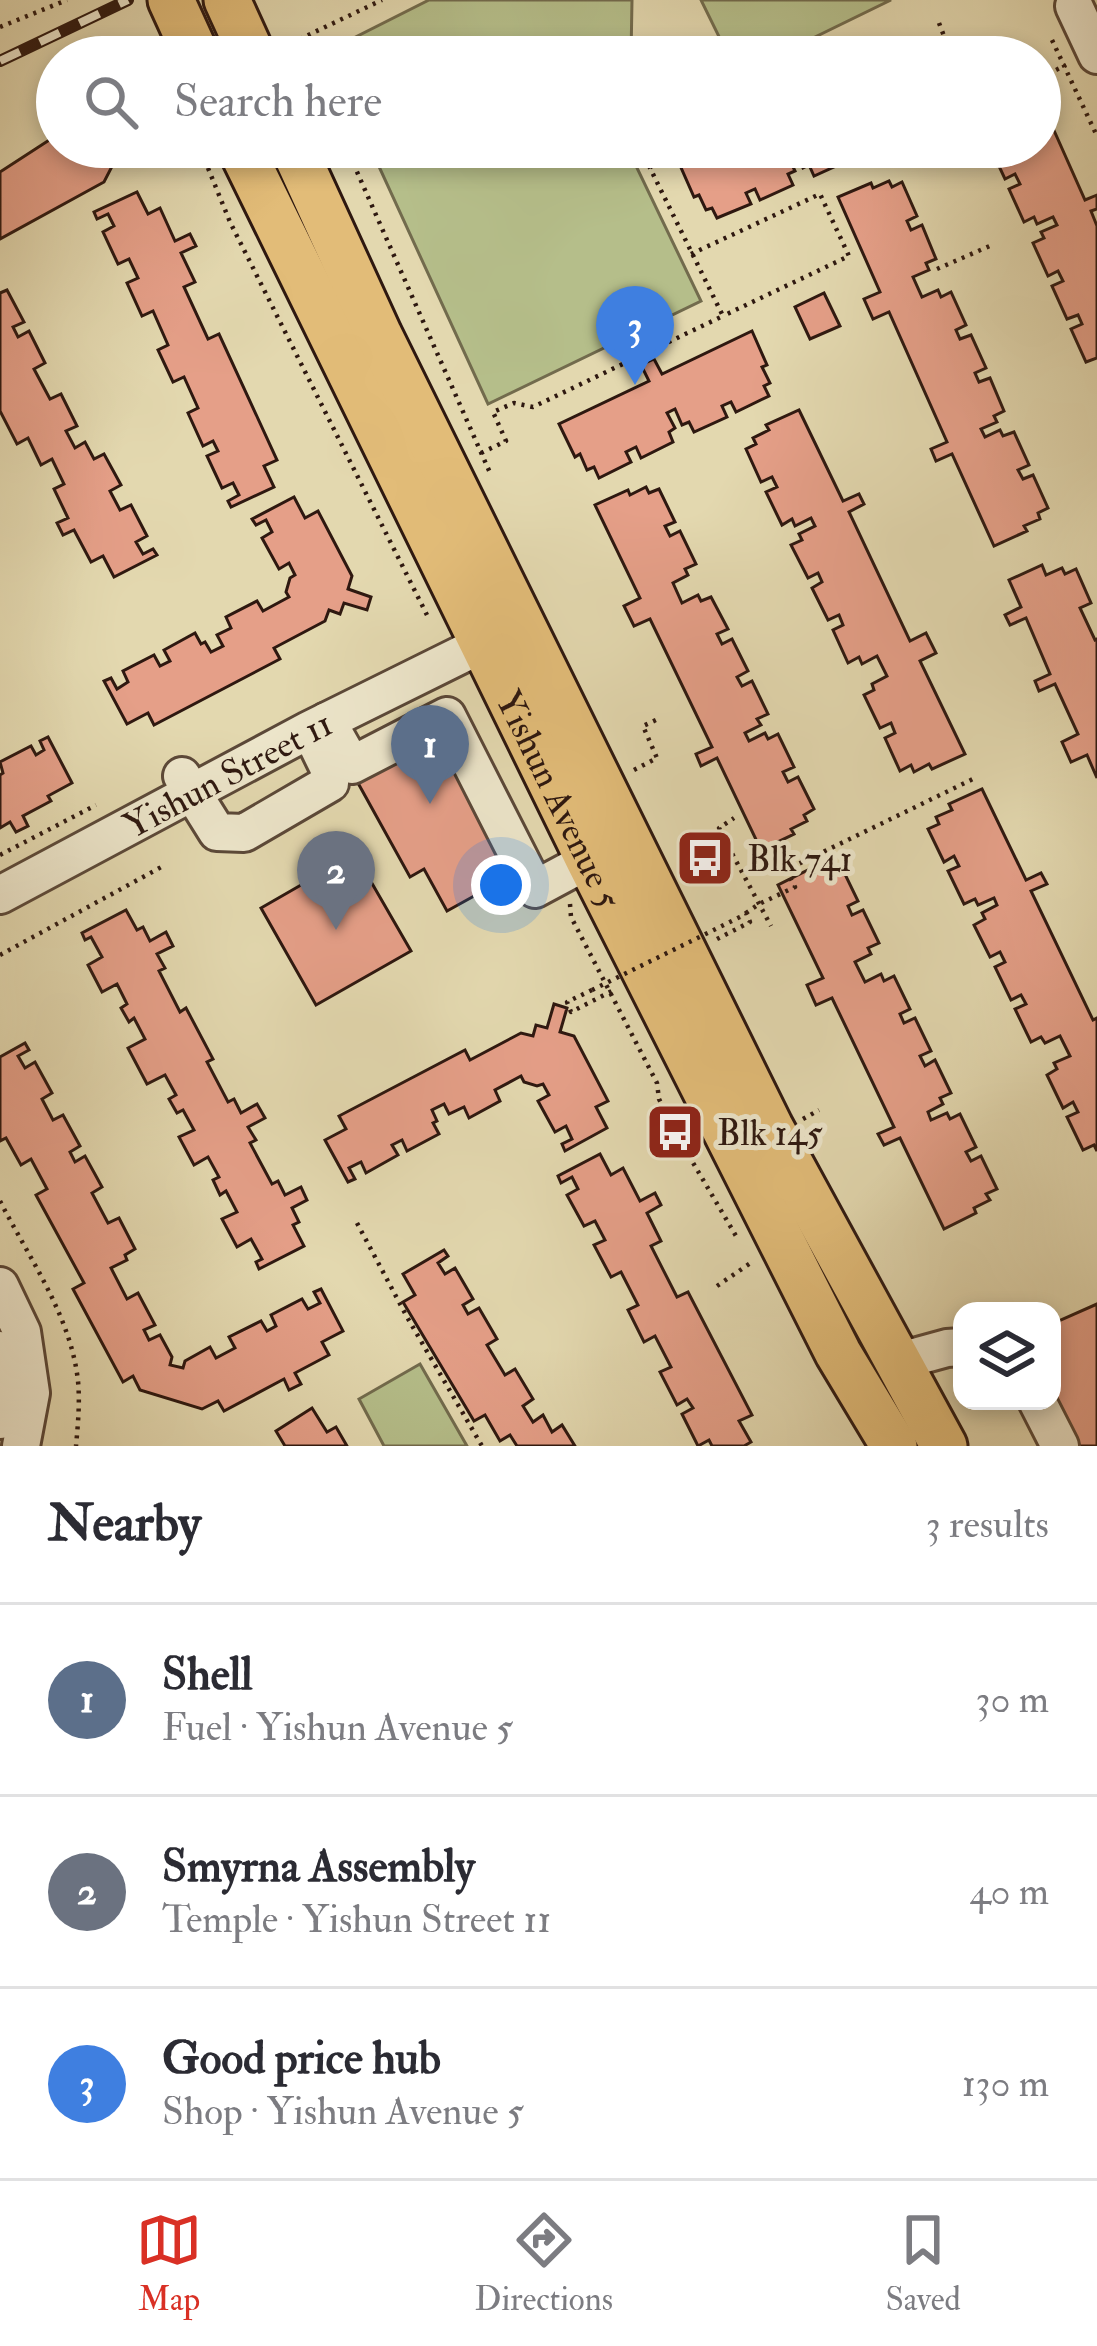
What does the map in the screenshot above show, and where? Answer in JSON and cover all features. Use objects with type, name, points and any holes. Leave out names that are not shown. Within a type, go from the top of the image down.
[{"type":"main road","points":[[171,0],[187,36]]},
{"type":"main road","points":[[226,0],[243,36]]},
{"type":"main road","name":"Yishun Avenue 5","points":[[231,168],[775,1135],[944,1446]]},
{"type":"main road","name":"Yishun Avenue 5","points":[[303,168],[379,335],[486,623],[589,860],[838,1353],[894,1446]]},
{"type":"street","points":[[1074,6],[1097,55]]},
{"type":"street","name":"Yishun Street 11","points":[[0,872],[125,809],[188,785],[486,623]]},
{"type":"street","points":[[312,721],[352,765],[447,716],[536,889],[589,860]]},
{"type":"street","points":[[188,785],[218,832],[244,833],[330,783],[312,721]]},
{"type":"street","name":"Yishun Street 11","points":[[0,895],[125,809]]},
{"type":"street","points":[[0,1286],[22,1331],[31,1393],[21,1446]]},
{"type":"street","points":[[896,1362],[953,1348]]},
{"type":"street","points":[[0,1350],[0,1420]]},
{"type":"street","points":[[1041,1410],[1060,1446]]},
{"type":"path","points":[[0,27],[68,0]]},
{"type":"path","points":[[306,36],[382,0]]},
{"type":"path","points":[[939,22],[944,36]]},
{"type":"path","points":[[1061,59],[1097,136]]},
{"type":"path","points":[[223,168],[230,222],[424,612],[486,623]]},
{"type":"path","points":[[650,168],[723,316]]},
{"type":"path","points":[[481,453],[506,441],[493,412],[514,403],[533,407],[849,256],[820,194],[692,254]]},
{"type":"path","points":[[938,269],[992,245]]},
{"type":"path","points":[[629,772],[657,758],[643,726],[656,720]]},
{"type":"path","points":[[786,870],[975,778]]},
{"type":"path","points":[[0,855],[125,809]]},
{"type":"path","points":[[734,818],[719,828],[771,926]]},
{"type":"path","points":[[680,871],[728,846]]},
{"type":"path","points":[[612,991],[571,1012],[567,1003],[795,887],[775,848]]},
{"type":"path","points":[[0,955],[165,865]]},
{"type":"path","points":[[712,942],[750,922],[743,915]]},
{"type":"path","points":[[804,1118],[819,1110]]},
{"type":"path","points":[[357,1223],[480,1442],[467,1446]]},
{"type":"path","points":[[717,1286],[740,1270]]},
{"type":"green space","points":[[429,0],[632,0],[631,36],[358,36]]},
{"type":"green space","points":[[701,0],[891,0],[817,36],[719,36]]},
{"type":"green space","points":[[380,168],[637,168],[701,301],[488,404]]},
{"type":"green space","points":[[420,1364],[467,1446],[384,1446],[359,1399]]},
{"type":"building","points":[[1061,146],[1085,200],[1097,195],[1097,209],[1091,211],[1097,226],[1097,358],[1086,362],[1071,329],[1082,324],[1078,315],[1067,319],[1052,286],[1063,281],[1058,271],[1048,276],[1033,243],[1044,238],[1041,232],[1057,225],[1053,217],[1037,224],[1034,217],[1024,222],[1009,189],[1020,184],[1015,174],[1005,179],[1000,168],[1061,168]]},
{"type":"building","points":[[36,149],[36,168],[111,168],[104,182],[0,239],[0,172]]},
{"type":"building","points":[[681,168],[795,171],[788,174],[793,185],[760,200],[755,189],[746,193],[751,204],[717,218],[712,208],[706,210],[699,195],[694,197]]},
{"type":"building","points":[[889,181],[892,187],[902,182],[917,216],[907,221],[911,230],[922,225],[936,259],[926,263],[929,270],[913,277],[922,297],[938,290],[941,297],[951,292],[966,325],[956,330],[960,339],[971,335],[986,368],[975,373],[979,382],[990,378],[1004,411],[994,416],[997,422],[981,429],[985,437],[1000,430],[1003,436],[1014,432],[1029,465],[1018,470],[1023,479],[1033,475],[1048,508],[1038,513],[1040,519],[1024,526],[1027,531],[994,546],[952,454],[936,461],[931,449],[947,442],[889,312],[873,319],[864,299],[880,292],[838,197]]},
{"type":"building","points":[[137,192],[148,214],[160,208],[175,241],[190,234],[196,246],[181,253],[195,282],[184,287],[208,339],[219,334],[277,460],[264,466],[274,487],[231,507],[228,501],[239,495],[233,483],[222,488],[207,456],[218,451],[213,441],[203,446],[188,413],[198,408],[184,377],[173,382],[158,350],[168,345],[153,311],[142,316],[127,283],[138,278],[129,259],[118,264],[103,232],[114,226],[108,214],[97,219],[94,212]]},
{"type":"building","points":[[7,290],[24,322],[13,327],[18,337],[29,331],[45,363],[34,369],[50,399],[61,394],[77,426],[66,431],[75,448],[85,442],[94,459],[104,454],[121,485],[110,491],[120,510],[131,505],[147,536],[136,542],[143,554],[153,549],[157,555],[114,577],[103,556],[91,562],[74,530],[63,535],[57,523],[68,518],[54,489],[64,484],[52,459],[41,465],[28,438],[17,444],[0,411],[0,293]]},
{"type":"building","points":[[824,293],[840,326],[810,339],[795,307]]},
{"type":"building","points":[[752,331],[767,365],[762,367],[770,383],[764,386],[769,396],[736,412],[731,402],[722,406],[727,417],[694,432],[689,422],[682,425],[675,409],[667,413],[675,428],[669,432],[673,442],[641,458],[636,447],[626,452],[631,462],[599,478],[594,467],[587,470],[580,454],[575,457],[559,424],[649,381],[641,365],[654,359],[662,374]]},
{"type":"building","points":[[799,410],[843,501],[859,494],[864,504],[849,512],[910,641],[926,633],[936,653],[920,661],[965,754],[932,769],[929,764],[914,772],[911,765],[900,771],[885,738],[895,733],[891,723],[880,728],[864,695],[887,676],[877,656],[862,664],[859,657],[848,663],[833,630],[843,625],[839,615],[828,620],[812,588],[822,582],[818,573],[808,578],[791,545],[802,540],[799,534],[815,526],[811,518],[795,526],[792,519],[782,525],[766,492],[777,487],[772,477],[761,482],[746,449],[756,444],[753,438],[769,430],[766,425]]},
{"type":"building","points":[[646,487],[649,493],[659,489],[675,522],[665,526],[670,536],[680,531],[696,564],[673,583],[682,603],[698,595],[701,601],[711,597],[728,629],[717,634],[722,644],[732,639],[748,671],[737,677],[742,686],[752,681],[768,714],[757,719],[761,725],[745,733],[749,741],[765,733],[768,739],[778,734],[794,767],[783,772],[788,782],[798,777],[814,809],[804,815],[807,821],[791,829],[794,834],[761,850],[717,758],[701,766],[696,754],[712,747],[650,619],[634,626],[624,606],[640,598],[595,505]]},
{"type":"building","points":[[294,497],[305,518],[318,511],[352,576],[348,589],[371,597],[367,610],[344,603],[340,614],[329,610],[325,621],[274,648],[280,659],[154,725],[148,713],[127,724],[104,681],[111,678],[117,689],[128,682],[123,671],[154,655],[160,666],[170,661],[164,650],[195,633],[211,652],[223,646],[217,635],[231,628],[226,617],[257,601],[263,611],[289,597],[286,592],[295,575],[289,563],[279,569],[262,538],[272,532],[266,520],[256,525],[252,519]]},
{"type":"building","points":[[1042,565],[1046,575],[1062,568],[1065,574],[1076,569],[1091,603],[1080,608],[1097,639],[1097,778],[1087,755],[1071,762],[1062,742],[1078,734],[1055,684],[1039,691],[1035,681],[1050,674],[1026,618],[1010,625],[1005,615],[1021,607],[1009,580]]},
{"type":"building","points":[[451,732],[512,875],[447,911],[424,869],[410,877],[358,783]]},
{"type":"building","points":[[48,737],[72,783],[23,816],[28,826],[16,832],[10,822],[0,828],[0,762],[31,746],[36,755],[44,750],[40,741]]},
{"type":"building","points":[[982,789],[1026,880],[1041,873],[1047,884],[1031,891],[1093,1020],[1097,1018],[1097,1151],[1094,1145],[1083,1150],[1067,1117],[1078,1112],[1073,1102],[1063,1108],[1047,1075],[1057,1069],[1054,1063],[1070,1056],[1060,1036],[1045,1043],[1041,1037],[1031,1042],[1015,1009],[1026,1004],[1021,995],[1011,1000],[995,967],[1005,962],[1000,952],[990,957],[974,925],[985,919],[982,913],[997,905],[994,898],[978,905],[975,899],[964,904],[948,871],[959,866],[954,856],[944,862],[928,829],[939,824],[936,817],[952,810],[949,804]]},
{"type":"building","points":[[355,854],[411,951],[316,1005],[261,908]]},
{"type":"building","points":[[829,867],[832,873],[842,868],[858,901],[848,906],[852,915],[863,910],[879,943],[868,948],[871,954],[855,962],[865,982],[881,974],[884,981],[894,976],[910,1009],[900,1014],[904,1023],[915,1018],[931,1051],[920,1056],[925,1066],[935,1060],[951,1093],[928,1112],[931,1120],[947,1113],[950,1119],[960,1114],[976,1147],[966,1152],[971,1161],[981,1156],[997,1189],[986,1194],[990,1200],[974,1208],[976,1213],[944,1229],[900,1138],[884,1145],[878,1134],[894,1127],[832,998],[816,1005],[807,985],[823,978],[778,885],[810,869],[813,874]]},
{"type":"building","points":[[126,910],[150,941],[166,932],[173,946],[157,954],[165,968],[159,971],[180,1012],[186,1008],[213,1059],[207,1062],[228,1102],[234,1099],[241,1113],[257,1104],[265,1118],[248,1127],[256,1140],[250,1143],[272,1184],[278,1181],[285,1195],[301,1187],[307,1200],[292,1208],[299,1222],[293,1225],[304,1246],[259,1269],[256,1262],[262,1259],[251,1239],[237,1247],[222,1219],[237,1212],[226,1191],[220,1195],[213,1180],[219,1177],[208,1157],[194,1165],[179,1137],[194,1130],[183,1110],[177,1113],[169,1099],[176,1095],[165,1075],[147,1084],[128,1048],[145,1039],[134,1018],[129,1022],[121,1008],[127,1004],[117,984],[102,992],[88,965],[102,957],[91,937],[85,940],[82,933]]},
{"type":"building","points":[[554,1004],[567,1008],[560,1032],[574,1036],[608,1101],[596,1107],[607,1128],[565,1151],[562,1144],[572,1139],[566,1126],[555,1132],[538,1101],[549,1095],[543,1084],[524,1082],[521,1076],[495,1090],[500,1101],[469,1118],[464,1107],[449,1114],[444,1104],[432,1110],[439,1134],[407,1151],[402,1140],[392,1145],[398,1155],[366,1173],[361,1162],[349,1168],[355,1179],[348,1182],[325,1140],[346,1129],[339,1116],[465,1050],[470,1060],[521,1033],[533,1036],[536,1025],[547,1028]]},
{"type":"building","points":[[25,1043],[29,1050],[18,1056],[25,1068],[35,1062],[52,1093],[42,1099],[53,1120],[63,1115],[80,1146],[70,1152],[75,1162],[85,1156],[102,1187],[92,1193],[108,1223],[119,1218],[135,1249],[125,1255],[127,1260],[111,1268],[127,1299],[138,1293],[155,1325],[144,1330],[149,1340],[160,1335],[172,1357],[170,1365],[183,1368],[185,1361],[210,1347],[216,1358],[235,1348],[229,1337],[261,1321],[267,1331],[276,1326],[271,1315],[302,1299],[308,1309],[320,1303],[314,1292],[321,1289],[343,1331],[322,1342],[329,1355],[295,1373],[301,1384],[289,1390],[284,1379],[224,1411],[218,1401],[202,1409],[140,1390],[133,1376],[123,1382],[73,1289],[84,1283],[36,1195],[47,1189],[31,1159],[21,1165],[6,1138],[0,1141],[0,1057]]},
{"type":"building","points":[[600,1154],[611,1175],[623,1168],[640,1201],[655,1193],[661,1205],[647,1213],[661,1241],[651,1246],[677,1297],[688,1292],[752,1415],[739,1421],[751,1442],[744,1446],[712,1446],[709,1440],[698,1446],[682,1414],[693,1408],[687,1399],[677,1405],[660,1372],[671,1367],[655,1336],[644,1342],[628,1310],[638,1305],[621,1272],[611,1277],[594,1245],[605,1240],[595,1221],[584,1226],[567,1195],[578,1189],[572,1177],[561,1183],[558,1176]]},
{"type":"building","points":[[444,1250],[448,1256],[438,1263],[445,1274],[455,1268],[473,1299],[463,1305],[468,1314],[479,1308],[497,1339],[487,1345],[505,1375],[515,1369],[533,1399],[523,1406],[533,1422],[543,1415],[552,1432],[562,1425],[575,1446],[517,1446],[510,1435],[500,1441],[485,1415],[474,1421],[403,1302],[415,1295],[403,1274]]},
{"type":"building","points":[[1097,1304],[1097,1446],[1076,1446],[1059,1410],[1061,1320]]},
{"type":"building","points":[[312,1408],[327,1432],[336,1427],[347,1446],[285,1446],[276,1431]]},
{"type":"railway","points":[[52,36],[128,0]]},
{"type":"railway","points":[[0,61],[36,44]]},
{"type":"place","name":"Good price hub","points":[[635,385]]},
{"type":"place","name":"Shell","points":[[430,804]]},
{"type":"place","name":"Blk 741","points":[[705,858]]},
{"type":"place","name":"Smyrna Assembly","points":[[336,930]]},
{"type":"place","name":"Blk 145","points":[[675,1132]]}]
